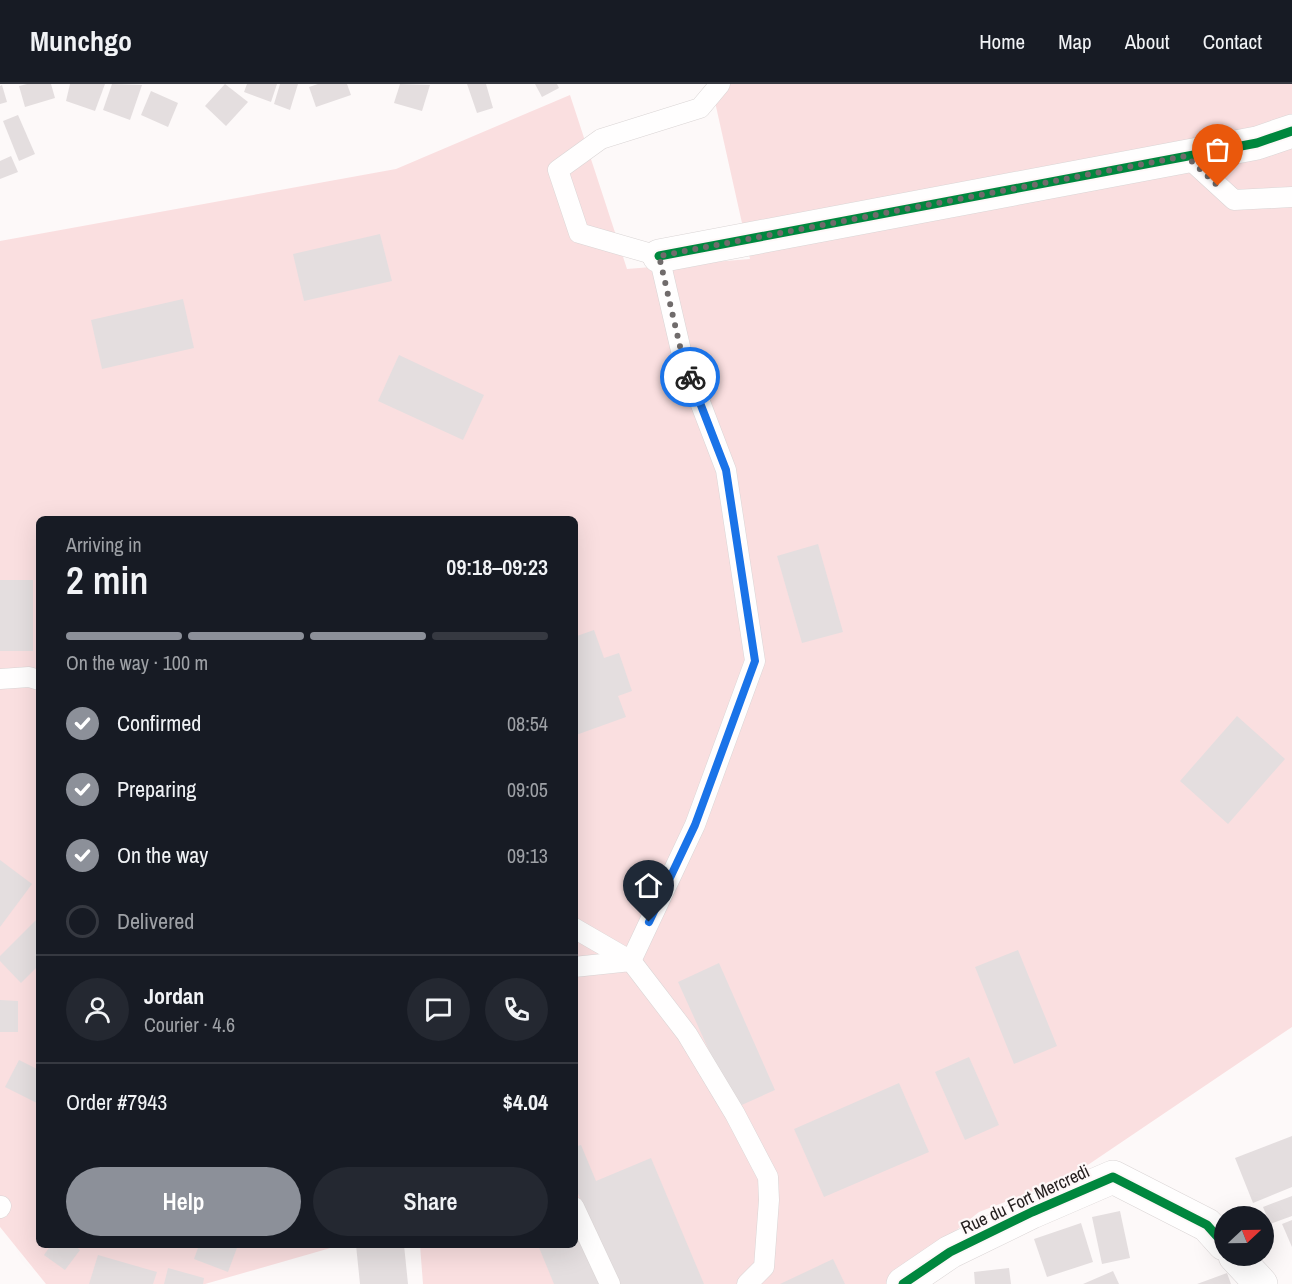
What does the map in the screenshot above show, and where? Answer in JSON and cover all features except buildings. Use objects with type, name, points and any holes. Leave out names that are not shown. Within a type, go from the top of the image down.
[{"type":"street","points":[[659,256],[1257,143],[1292,131]]},
{"type":"street","name":"Rue du Fort Mercredi","points":[[903,1284],[950,1252],[1032,1212],[1113,1177],[1207,1225],[1214,1233]]},
{"type":"street","points":[[1244,1266],[1261,1284]]},
{"type":"lane","points":[[631,961],[695,825],[755,661],[726,470],[682,355],[659,256],[579,233],[558,170],[601,139],[700,108],[720,84]]},
{"type":"lane","points":[[1186,156],[1234,200],[1292,197]]},
{"type":"lane","points":[[0,679],[36,679]]},
{"type":"lane","points":[[578,930],[631,961],[687,1034],[735,1114],[768,1177],[769,1200],[764,1267],[747,1284]]},
{"type":"lane","points":[[578,967],[631,961]]},
{"type":"lane","points":[[578,1216],[609,1284]]},
{"type":"shaded area","points":[[711,84],[1292,84],[1292,1027],[1070,1177],[979,1212],[889,1284],[423,1284],[420,1248],[578,1248],[578,516],[36,516],[36,1248],[331,1248],[205,1284],[46,1284],[0,1227],[0,241],[396,169],[570,95],[627,269],[750,259]]},
{"type":"cycle path","points":[[659,256],[1257,143],[1292,131]]},
{"type":"cycle path","points":[[903,1284],[950,1252],[1032,1212],[1113,1177],[1207,1225],[1214,1233]]},
{"type":"way so far","points":[[690,377],[682,355],[659,256],[1186,156],[1218,186]]},
{"type":"route","points":[[649,922],[695,825],[755,661],[726,470],[690,377]]}]
